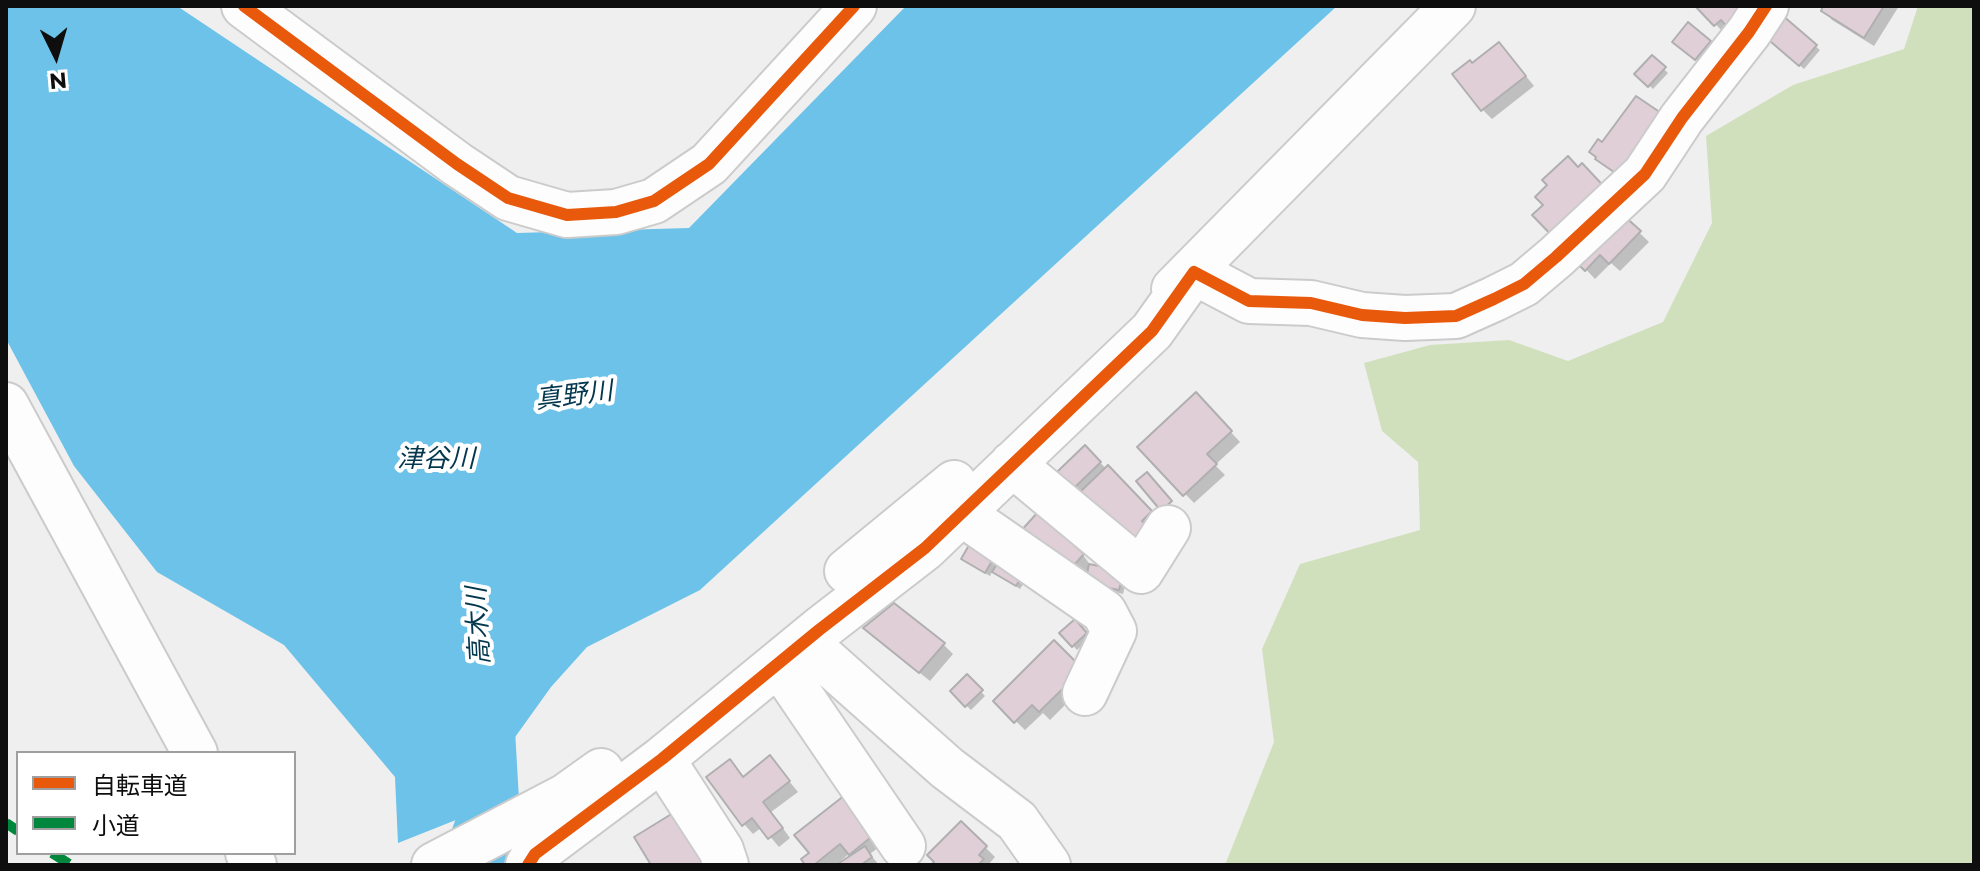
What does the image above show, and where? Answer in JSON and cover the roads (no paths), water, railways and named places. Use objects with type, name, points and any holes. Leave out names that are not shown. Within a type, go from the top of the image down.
[{"type":"street","points":[[244,6],[457,164],[508,198],[567,215],[616,212],[654,201],[709,164],[854,6]]},
{"type":"street","points":[[434,865],[566,796],[679,714],[747,653],[962,477],[1194,272],[1453,6]]},
{"type":"street","points":[[1194,272],[1249,301],[1311,303],[1362,315],[1405,318],[1456,316],[1494,299],[1524,284],[1645,174],[1682,118],[1766,6]]},
{"type":"street","points":[[528,865],[535,854],[662,759],[925,548],[1152,331],[1194,272]]},
{"type":"street","points":[[6,405],[194,751]]},
{"type":"street","points":[[1012,464],[1141,571]]},
{"type":"street","points":[[961,513],[1104,612],[1114,631],[1085,693]]},
{"type":"street","points":[[1104,612],[1133,599],[1141,571],[1168,528]]},
{"type":"street","points":[[792,653],[903,846]]},
{"type":"street","points":[[792,653],[1017,821],[1048,865]]},
{"type":"street","points":[[662,759],[721,850],[726,865]]},
{"type":"water","name":"津谷川","points":[[6,6],[177,6],[517,233],[689,228],[906,6],[1337,6],[700,590],[587,647],[551,687],[513,740],[481,810],[398,843],[395,777],[284,645],[157,572],[74,466],[6,339]]},
{"type":"waterway","name":"高木川","points":[[472,865],[489,818],[483,713]]},
{"type":"water label","name":"真野川","points":[[574,396]]}]
